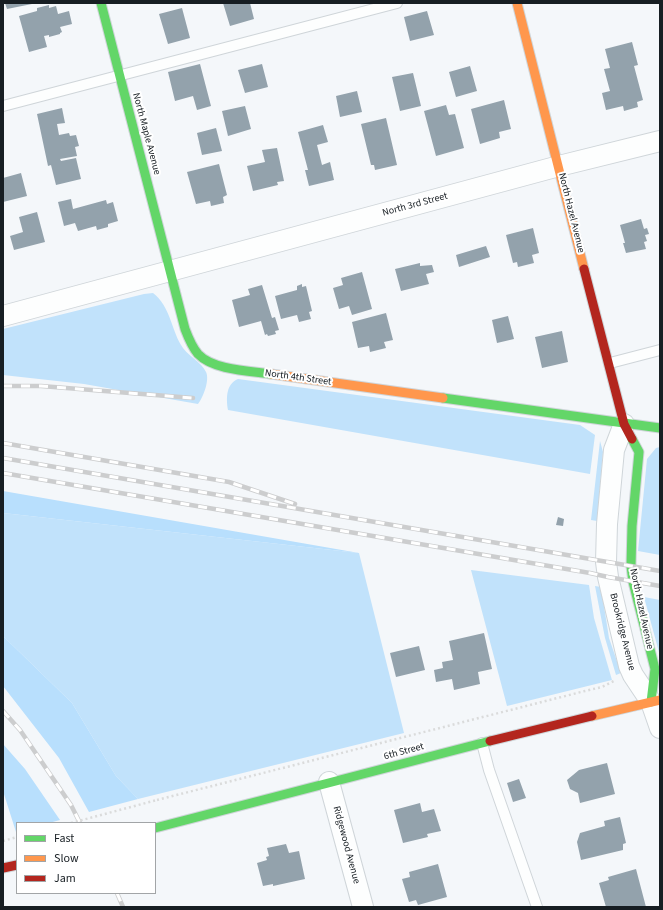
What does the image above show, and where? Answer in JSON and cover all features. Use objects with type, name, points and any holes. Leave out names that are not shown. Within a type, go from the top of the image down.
[{"type":"street","name":"North Maple Avenue","points":[[101,3],[170,271]]},
{"type":"street","name":"North Hazel Avenue","points":[[517,3],[610,363],[624,424],[639,452],[632,526],[631,566],[633,582],[655,668],[656,701]]},
{"type":"street","name":"North 3rd Street","points":[[170,271],[559,166],[660,141]]},
{"type":"street","points":[[3,316],[170,271]]},
{"type":"street","name":"North 4th Street","points":[[170,271],[189,339],[198,354],[217,366],[660,428]]},
{"type":"street","name":"Brookridge Avenue","points":[[624,424],[614,450],[607,524],[606,562],[608,577],[629,666],[633,676],[656,701],[660,728]]},
{"type":"street","name":"6th Street","points":[[156,828],[482,743],[656,701]]},
{"type":"street","name":"Ridgewood Avenue","points":[[329,782],[363,907]]},
{"type":"street","points":[[3,868],[16,865]]},
{"type":"lane","points":[[3,106],[397,3]]},
{"type":"lane","points":[[610,363],[660,350]]},
{"type":"lane","points":[[482,743],[489,770],[537,907]]},
{"type":"path","points":[[75,822],[602,687],[616,680]]},
{"type":"path","points":[[3,842],[16,837]]},
{"type":"shaded area","points":[[153,293],[159,298],[167,311],[183,349],[204,368],[206,372],[207,380],[205,389],[198,404],[84,384],[3,375],[3,329]]},
{"type":"shaded area","points":[[238,379],[580,425],[595,435],[590,474],[228,410],[227,396],[229,388],[234,381]]},
{"type":"shaded area","points":[[600,441],[603,452],[597,521],[591,520]]},
{"type":"shaded area","points":[[660,447],[660,555],[638,551],[647,459],[656,448]]},
{"type":"shaded area","points":[[3,491],[359,553],[3,513]]},
{"type":"shaded area","points":[[3,513],[359,553],[404,733],[138,799],[116,776],[72,703],[3,636]]},
{"type":"shaded area","points":[[471,570],[589,585],[594,618],[612,680],[507,706]]},
{"type":"shaded area","points":[[595,586],[601,587],[609,638],[621,673],[616,675],[605,638]]},
{"type":"shaded area","points":[[644,597],[660,600],[660,656]]},
{"type":"shaded area","points":[[3,636],[72,703],[116,776],[138,799],[89,812],[59,758],[3,686]]},
{"type":"shaded area","points":[[3,744],[25,769],[60,820],[53,822],[16,822],[16,832],[3,791]]},
{"type":"building","points":[[5,3],[32,3],[32,4],[7,9]]},
{"type":"building","points":[[223,3],[250,3],[254,19],[230,26]]},
{"type":"building","points":[[49,5],[49,8],[56,6],[58,14],[69,11],[72,24],[60,27],[62,32],[60,34],[49,37],[49,35],[44,36],[47,47],[29,52],[19,16],[37,11],[37,8]]},
{"type":"building","points":[[182,8],[190,38],[168,44],[159,14]]},
{"type":"building","points":[[427,11],[434,35],[410,41],[404,17]]},
{"type":"building","points":[[632,42],[638,65],[634,66],[643,100],[637,102],[638,107],[624,111],[623,106],[606,110],[602,93],[610,91],[604,69],[610,68],[605,49]]},
{"type":"building","points":[[200,64],[211,106],[197,110],[193,96],[175,101],[168,72]]},
{"type":"building","points":[[262,64],[268,87],[245,93],[238,70]]},
{"type":"building","points":[[470,66],[477,91],[456,97],[449,72]]},
{"type":"building","points":[[413,73],[421,106],[400,111],[392,77]]},
{"type":"building","points":[[357,91],[362,112],[340,117],[336,96]]},
{"type":"building","points":[[504,100],[511,129],[499,132],[500,138],[480,144],[471,109]]},
{"type":"building","points":[[446,105],[449,115],[455,114],[464,148],[436,156],[424,111]]},
{"type":"building","points":[[245,106],[251,129],[228,136],[222,111]]},
{"type":"building","points":[[62,108],[65,123],[57,124],[59,135],[69,133],[70,136],[76,135],[79,146],[75,147],[77,156],[60,159],[61,161],[76,158],[81,179],[56,185],[51,165],[48,166],[37,114]]},
{"type":"building","points":[[386,118],[397,165],[375,170],[374,165],[371,165],[361,124]]},
{"type":"building","points":[[323,125],[328,142],[317,145],[322,165],[330,162],[334,180],[309,186],[305,170],[308,170],[298,132]]},
{"type":"building","points":[[216,128],[222,151],[202,155],[197,133]]},
{"type":"building","points":[[277,148],[284,181],[277,182],[278,185],[253,191],[247,166],[265,162],[262,150]]},
{"type":"building","points":[[219,164],[227,195],[223,197],[224,203],[211,206],[210,201],[196,204],[187,172]]},
{"type":"building","points":[[21,173],[27,196],[3,202],[3,178]]},
{"type":"building","points":[[71,199],[73,209],[106,200],[107,204],[113,202],[118,221],[108,224],[108,227],[97,230],[96,226],[78,231],[75,223],[64,226],[58,202]]},
{"type":"building","points":[[37,212],[45,242],[14,250],[10,236],[23,232],[19,217]]},
{"type":"building","points":[[641,219],[644,229],[647,228],[649,234],[645,235],[647,241],[644,242],[646,249],[626,253],[620,225]]},
{"type":"building","points":[[533,228],[539,253],[532,255],[534,263],[518,267],[517,262],[513,263],[506,235]]},
{"type":"building","points":[[486,246],[490,257],[459,267],[456,255]]},
{"type":"building","points":[[420,263],[420,266],[432,265],[434,272],[426,274],[429,284],[401,291],[395,269]]},
{"type":"building","points":[[362,272],[372,309],[352,315],[349,306],[339,309],[333,288],[343,285],[341,278]]},
{"type":"building","points":[[302,284],[302,287],[306,286],[312,311],[309,312],[311,319],[299,322],[297,315],[281,319],[275,296],[297,290],[297,286]]},
{"type":"building","points":[[262,285],[272,318],[275,317],[279,330],[275,331],[276,334],[268,336],[267,334],[265,335],[261,321],[239,327],[232,300],[250,295],[248,289]]},
{"type":"building","points":[[386,313],[393,340],[384,342],[386,348],[370,352],[369,346],[358,348],[352,322]]},
{"type":"building","points":[[508,316],[514,339],[497,343],[492,320]]},
{"type":"building","points":[[562,331],[568,362],[542,368],[535,337]]},
{"type":"building","points":[[558,517],[564,519],[563,526],[556,525]]},
{"type":"building","points":[[484,633],[492,669],[478,672],[480,684],[454,690],[452,679],[436,682],[434,670],[443,668],[442,662],[453,660],[449,641]]},
{"type":"building","points":[[419,646],[425,670],[396,677],[390,653]]},
{"type":"building","points":[[607,763],[615,794],[580,803],[578,793],[570,789],[567,780],[579,770]]},
{"type":"building","points":[[519,779],[526,798],[513,802],[507,783]]},
{"type":"building","points":[[420,803],[422,812],[434,809],[441,831],[427,834],[428,837],[403,843],[394,810]]},
{"type":"building","points":[[620,817],[626,843],[623,844],[623,850],[581,860],[577,842],[580,833],[605,826],[604,821]]},
{"type":"building","points":[[286,844],[289,853],[299,851],[305,879],[273,886],[273,884],[263,886],[257,863],[267,860],[266,857],[269,856],[267,848]]},
{"type":"building","points":[[438,864],[447,897],[418,905],[416,900],[409,902],[402,879],[410,877],[409,872]]},
{"type":"building","points":[[636,869],[646,907],[606,907],[599,883],[609,880],[608,877]]},
{"type":"railway","points":[[3,386],[41,386],[193,398]]},
{"type":"railway","points":[[3,443],[229,482],[295,504]]},
{"type":"railway","points":[[3,458],[660,571]]},
{"type":"railway","points":[[3,473],[660,586]]},
{"type":"railway","points":[[3,711],[20,730],[71,805],[80,822]]},
{"type":"railway","points":[[117,894],[123,907]]},
{"type":"traffic: fast","points":[[101,3],[185,329],[189,339],[198,354],[222,367],[271,374]]},
{"type":"traffic: fast","points":[[443,398],[660,428]]},
{"type":"traffic: fast","points":[[632,439],[639,452],[632,526],[631,566],[633,582],[655,669],[651,702]]},
{"type":"traffic: fast","points":[[156,828],[490,741]]},
{"type":"traffic: slow","points":[[517,3],[584,269]]},
{"type":"traffic: slow","points":[[271,374],[443,398]]},
{"type":"traffic: slow","points":[[592,716],[660,700]]},
{"type":"traffic: jam","points":[[584,269],[624,424],[632,439]]},
{"type":"traffic: jam","points":[[490,741],[592,716]]},
{"type":"traffic: jam","points":[[3,868],[16,865]]}]
